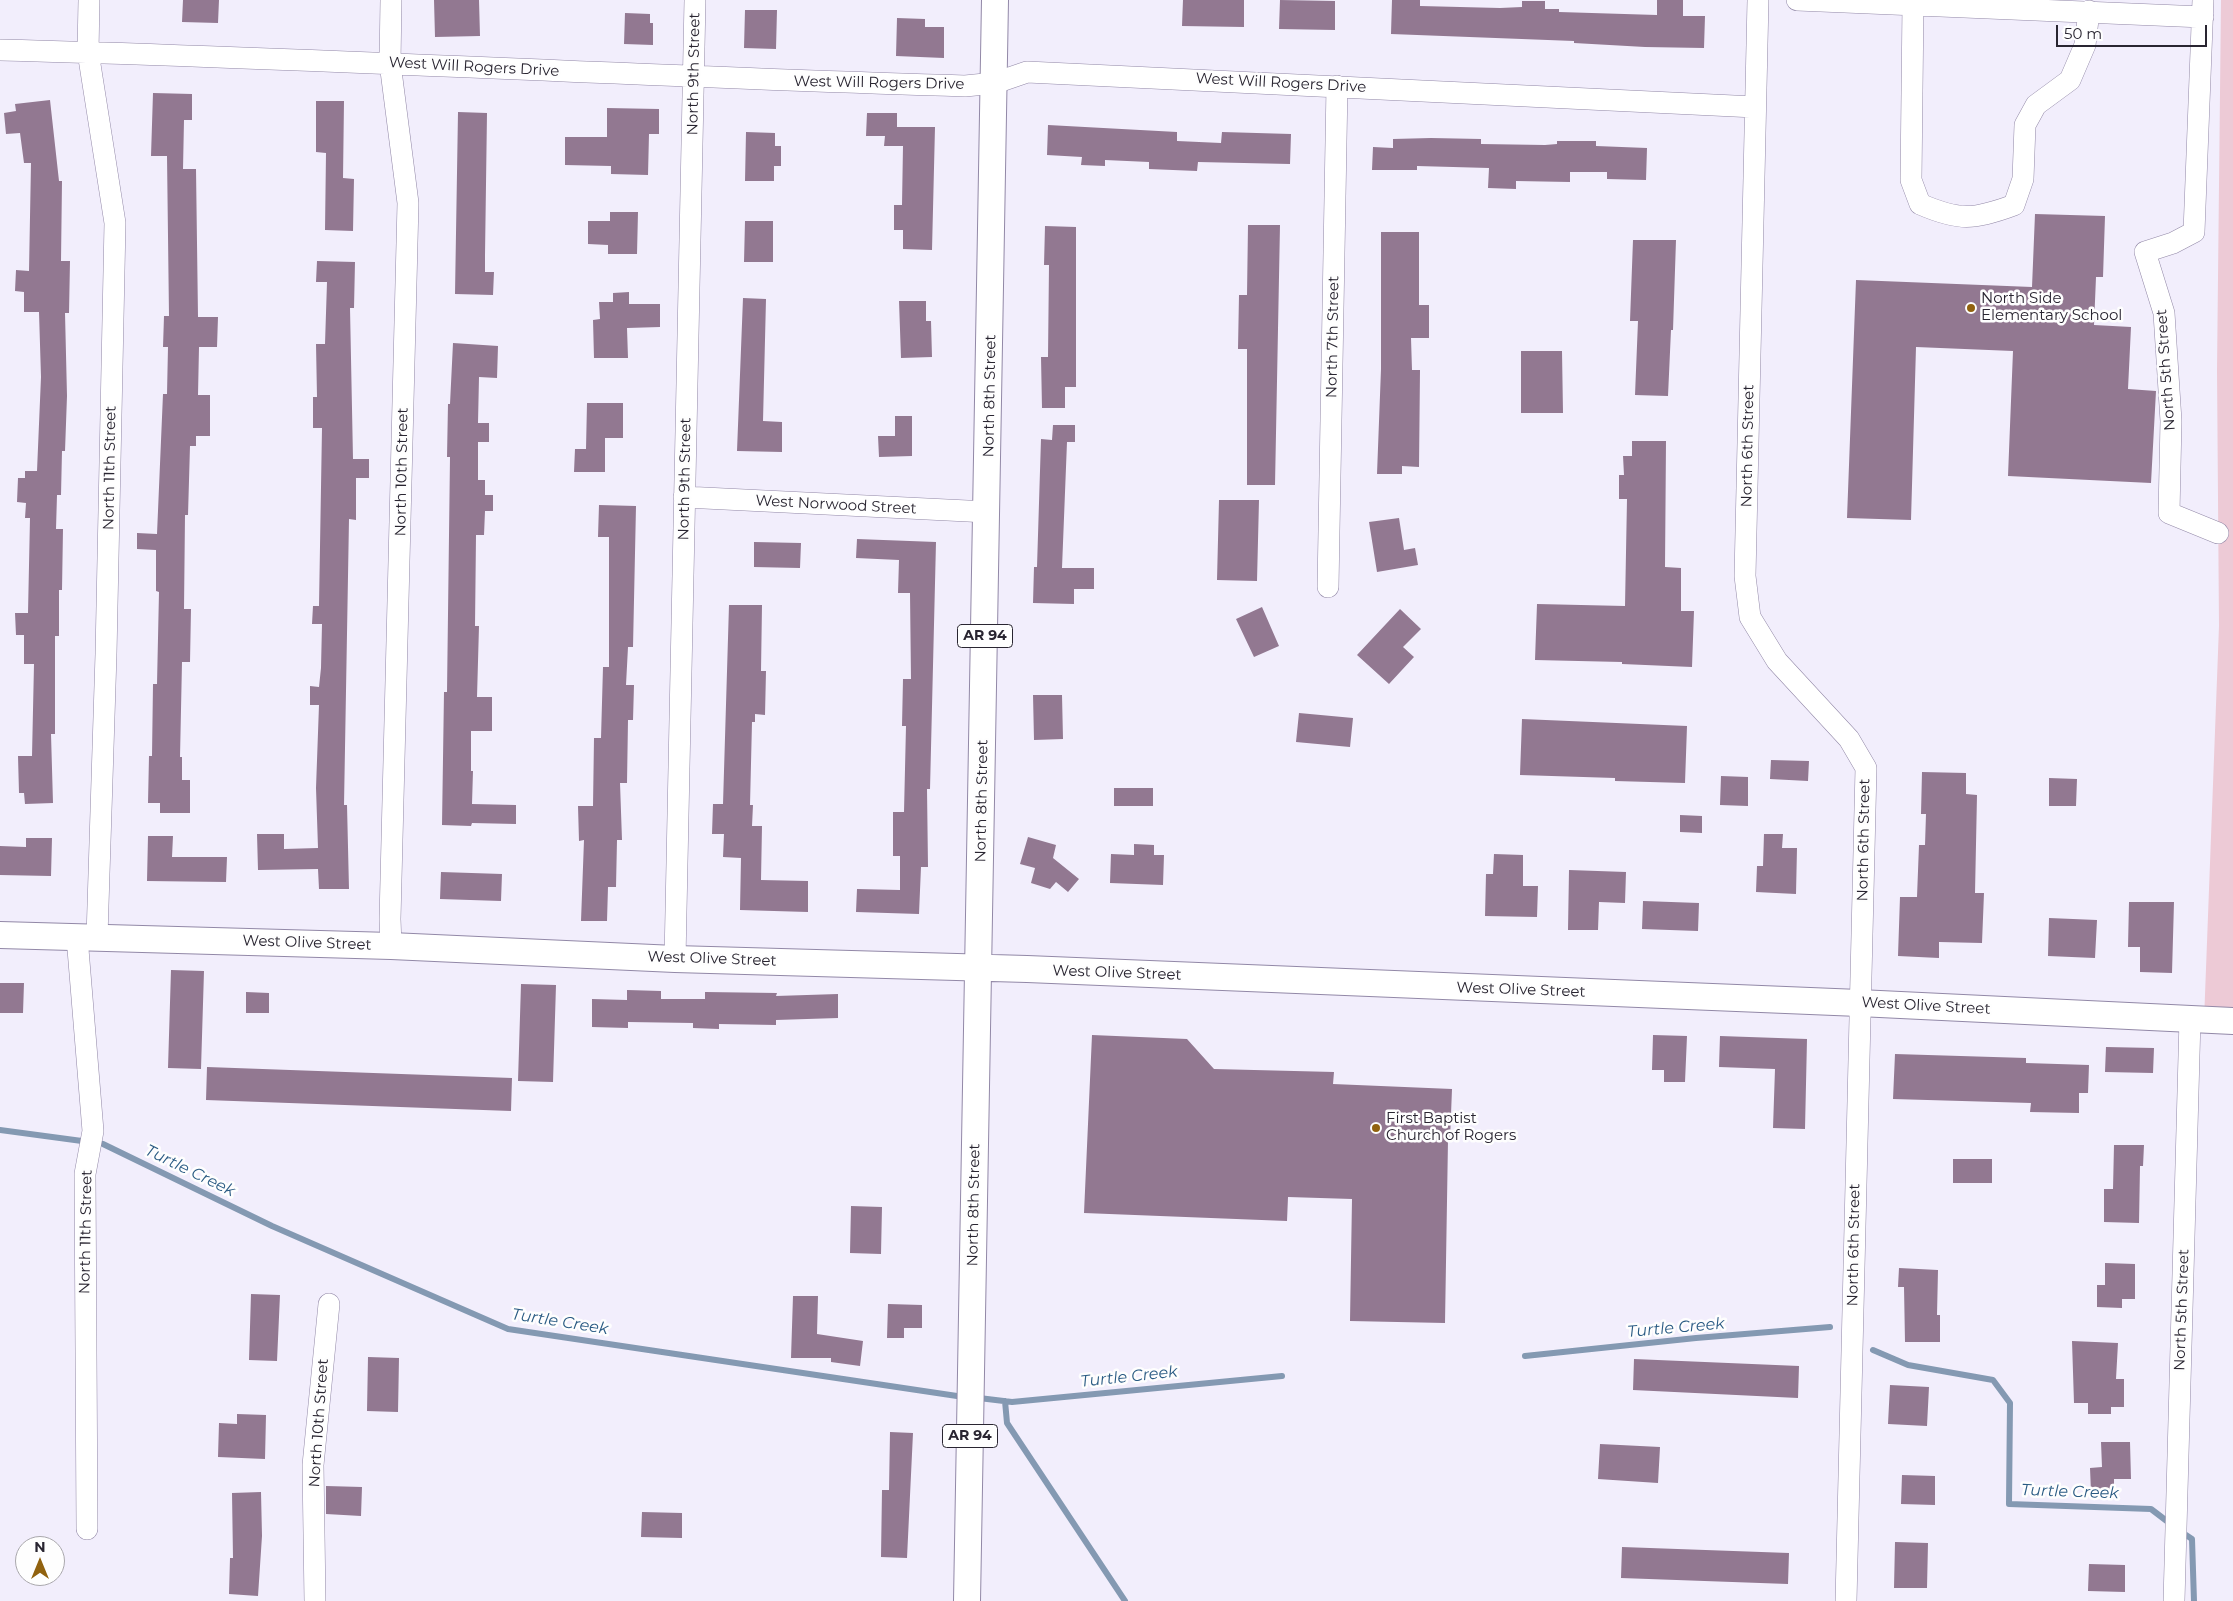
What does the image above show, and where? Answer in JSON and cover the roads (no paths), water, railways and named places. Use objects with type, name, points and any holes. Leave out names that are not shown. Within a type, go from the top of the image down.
[{"type":"main road","name":"North 8th Street","points":[[967,1601],[988,512],[995,0]]},
{"type":"main road","name":"West Olive Street","points":[[0,935],[391,946],[675,958],[979,967],[1859,1003],[2233,1021]]},
{"type":"street","name":"North 11th Street","points":[[87,1529],[85,1174],[93,1131],[87,937],[106,644],[115,223],[88,52],[89,0]]},
{"type":"street","name":"North 10th Street","points":[[391,0],[390,63],[408,203],[390,919],[391,946]]},
{"type":"street","name":"North 9th Street","points":[[675,958],[695,0]]},
{"type":"street","name":"North 6th Street","points":[[1758,0],[1745,576],[1750,617],[1776,661],[1849,738],[1866,768],[1846,1601]]},
{"type":"street","points":[[1797,0],[2089,11],[2203,8]]},
{"type":"street","points":[[1913,4],[1911,180],[1920,204],[1944,215],[1982,217],[2014,205],[2023,178],[2025,125],[2036,105],[2070,80],[2085,45],[2089,11]]},
{"type":"street","name":"North 5th Street","points":[[2203,8],[2194,232],[2173,243],[2145,252],[2164,313],[2171,421],[2169,513],[2218,533]]},
{"type":"street","name":"West Will Rogers Drive","points":[[0,50],[390,63],[694,78],[965,86],[994,83],[1027,72],[1755,107]]},
{"type":"street","name":"North 7th Street","points":[[1328,587],[1337,86]]},
{"type":"street","name":"West Norwood Street","points":[[684,498],[988,512]]},
{"type":"street","name":"North 5th Street","points":[[2174,1601],[2190,1019]]},
{"type":"street","name":"North 10th Street","points":[[315,1601],[313,1465],[329,1304]]},
{"type":"waterway","name":"Turtle Creek","points":[[0,1130],[82,1141]]},
{"type":"waterway","name":"Turtle Creek","points":[[103,1144],[272,1226],[508,1329],[957,1396]]},
{"type":"waterway","name":"Turtle Creek","points":[[1525,1356],[1696,1338],[1830,1327]]},
{"type":"waterway","name":"Turtle Creek","points":[[1873,1350],[1908,1365],[1993,1380],[2010,1403],[2009,1504],[2151,1509],[2172,1525]]},
{"type":"waterway","name":"Turtle Creek","points":[[979,1398],[1012,1402],[1282,1376]]},
{"type":"waterway","points":[[1005,1401],[1007,1423],[1125,1601]]},
{"type":"waterway","name":"Turtle Creek","points":[[2180,1531],[2192,1539],[2194,1601]]},
{"type":"place","name":"North Side Elementary School","points":[[1971,308]]},
{"type":"place","name":"First Baptist Church of Rogers","points":[[1376,1128]]}]
